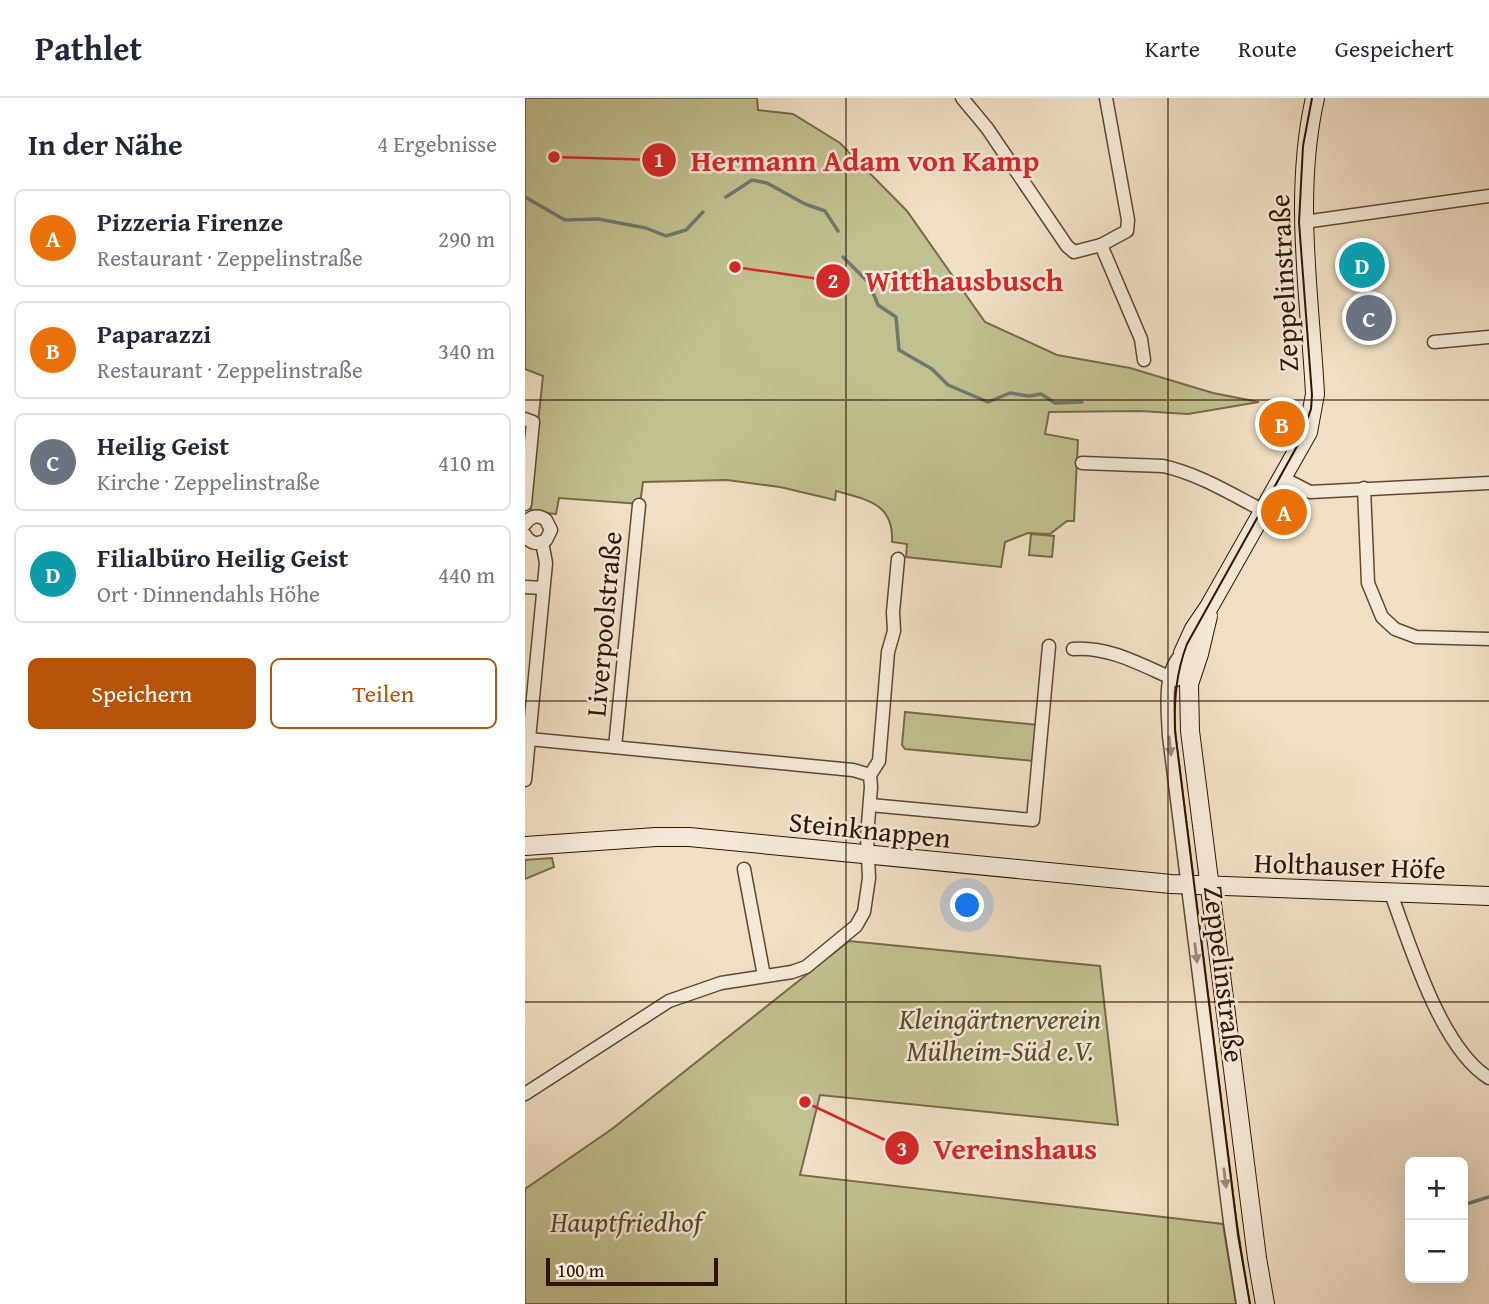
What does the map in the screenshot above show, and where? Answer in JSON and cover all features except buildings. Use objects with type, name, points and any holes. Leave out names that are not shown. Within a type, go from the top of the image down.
[{"type":"main road","name":"Zeppelinstraße","points":[[1265,1304],[1210,886],[1191,732],[1189,684],[1184,670],[1183,653],[1194,629],[1308,432],[1315,394],[1304,222],[1307,145],[1315,98]]},
{"type":"main road","name":"Zeppelinstraße","points":[[1189,684],[1199,654],[1209,607]]},
{"type":"main road","name":"Steinknappen","points":[[525,846],[676,837],[1210,886]]},
{"type":"main road","name":"Holthauser Höfe","points":[[1210,886],[1489,896]]},
{"type":"street","points":[[962,98],[988,128],[1067,246],[1074,252],[1101,245],[1127,231],[1128,220],[1106,98]]},
{"type":"street","points":[[1304,222],[1489,196]]},
{"type":"street","points":[[1101,245],[1141,339],[1144,360]]},
{"type":"street","points":[[1434,342],[1489,337]]},
{"type":"street","points":[[525,419],[533,422],[525,504]]},
{"type":"street","points":[[1082,463],[1163,466],[1175,469],[1227,491],[1264,511]]},
{"type":"street","points":[[1283,478],[1310,492],[1489,483]]},
{"type":"street","points":[[1364,488],[1369,583],[1382,617],[1395,629],[1416,637],[1489,639]]},
{"type":"street","name":"Liverpoolstraße","points":[[615,747],[639,505]]},
{"type":"street","points":[[525,535],[534,543],[542,542],[550,534],[549,523],[539,516],[526,520]]},
{"type":"street","points":[[525,780],[529,739],[529,681],[546,563],[542,542]]},
{"type":"street","points":[[525,1094],[669,1000],[721,983],[792,972],[806,967],[856,926],[864,912],[869,878],[867,855],[870,775],[879,761],[888,652],[894,631],[898,559]]},
{"type":"street","points":[[525,587],[543,589]]},
{"type":"street","points":[[870,805],[1033,820],[1049,646]]},
{"type":"street","points":[[1073,649],[1086,648],[1108,652],[1189,684]]},
{"type":"street","name":"Zeppelinstraße","points":[[1183,653],[1175,660],[1170,678],[1169,736],[1230,1222],[1243,1304]]},
{"type":"street","points":[[529,739],[843,769],[870,775]]},
{"type":"street","points":[[744,869],[764,976]]},
{"type":"street","points":[[1390,891],[1428,991],[1442,1018],[1475,1068],[1489,1077]]},
{"type":"green space","points":[[525,98],[757,98],[758,110],[793,114],[840,143],[907,211],[985,322],[1057,355],[1130,368],[1213,393],[1259,402],[1188,414],[1140,411],[1049,412],[1045,434],[1078,440],[1074,521],[1067,521],[1050,534],[1028,533],[1005,542],[1001,567],[906,557],[907,544],[892,542],[891,529],[883,511],[868,501],[836,491],[835,500],[780,487],[727,480],[643,482],[640,504],[559,498],[556,514],[536,512],[529,508],[543,376],[525,369]]},
{"type":"green space","points":[[1031,534],[1054,536],[1052,557],[1029,555]]},
{"type":"green space","points":[[905,712],[1038,725],[1034,761],[905,749],[902,745]]},
{"type":"green space","points":[[552,858],[554,867],[525,879],[525,860]]},
{"type":"green space","points":[[849,941],[1100,966],[1118,1125],[820,1095],[800,1175],[1223,1224],[1236,1304],[525,1304],[525,1189],[612,1129]]},
{"type":"waterway","points":[[726,197],[752,180],[767,183],[805,204],[825,211],[838,231]]},
{"type":"waterway","points":[[525,197],[565,220],[598,219],[646,228],[666,236],[686,230],[703,212]]},
{"type":"waterway","points":[[843,257],[869,283],[878,305],[896,317],[899,350],[932,369],[948,385],[988,402],[1010,393],[1029,396],[1041,394],[1055,403],[1082,402]]},
{"type":"waterway","points":[[1468,1203],[1489,1197]]},
{"type":"tram line","points":[[1250,1304],[1238,1235],[1175,731],[1175,697],[1180,665],[1187,644],[1300,441],[1311,409],[1299,222],[1303,146],[1312,98]]},
{"type":"place","name":"Hermann Adam von Kamp","points":[[554,157]]},
{"type":"place","name":"Filialbüro Heilig Geist","points":[[1362,265]]},
{"type":"place","name":"Witthausbusch","points":[[735,267]]},
{"type":"place","name":"Heilig Geist","points":[[1369,318]]},
{"type":"place","name":"Paparazzi","points":[[1282,424]]},
{"type":"place","name":"Pizzeria Firenze","points":[[1284,512]]},
{"type":"place","name":"Vereinshaus","points":[[805,1102]]},
{"type":"park label","name":"Kleingärtnerverein Mülheim-Süd e.V.","points":[[1000,1034]]},
{"type":"park label","name":"Hauptfriedhof","points":[[626,1221]]}]
